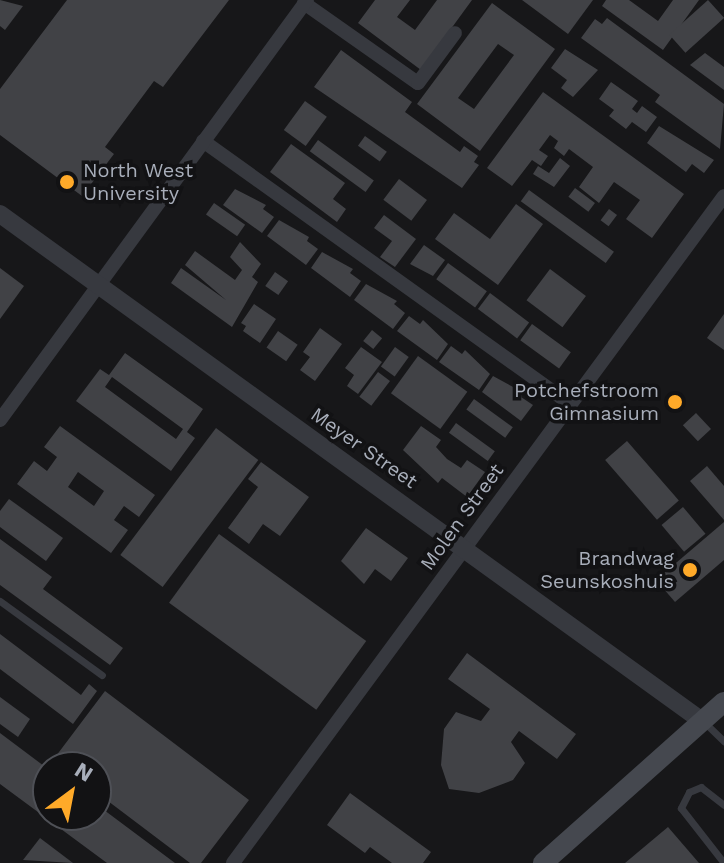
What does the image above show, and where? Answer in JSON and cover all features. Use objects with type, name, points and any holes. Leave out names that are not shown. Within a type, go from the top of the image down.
[{"type":"main road","points":[[543,863],[724,702]]},
{"type":"street","points":[[0,420],[304,1],[418,83],[455,33]]},
{"type":"street","points":[[203,141],[571,404]]},
{"type":"street","name":"Molen Street","points":[[233,863],[724,196]]},
{"type":"street","name":"Meyer Street","points":[[0,214],[96,286],[465,546],[702,721]]},
{"type":"lane","points":[[0,601],[102,675]]},
{"type":"lane","points":[[702,721],[724,741]]},
{"type":"lane","points":[[724,805],[701,787],[689,792],[681,808],[724,863]]},
{"type":"building","points":[[0,0],[23,6],[5,30],[0,26]]},
{"type":"building","points":[[67,0],[229,0],[163,87],[154,81],[105,147],[114,154],[82,196],[0,135],[0,89]]},
{"type":"building","points":[[375,0],[410,0],[397,17],[415,30],[437,0],[472,0],[421,70],[358,23]]},
{"type":"building","points":[[522,0],[593,0],[568,34]]},
{"type":"building","points":[[606,0],[629,0],[658,21],[673,0],[699,0],[663,50],[602,6]]},
{"type":"building","points":[[708,0],[724,18],[685,53],[669,35]]},
{"type":"building","points":[[492,3],[555,49],[480,151],[417,104]],"holes":[[[498,44],[514,55],[474,109],[458,98]]]},
{"type":"building","points":[[607,18],[724,104],[720,149],[655,102],[660,95],[581,38],[595,19],[602,24]]},
{"type":"building","points":[[565,49],[598,70],[573,97],[561,88],[567,80],[551,68]]},
{"type":"building","points":[[341,50],[412,102],[405,112],[460,152],[464,146],[478,156],[474,162],[479,165],[462,188],[314,87]]},
{"type":"building","points":[[705,53],[724,67],[724,90],[690,65]]},
{"type":"building","points":[[611,82],[638,101],[632,109],[637,113],[642,106],[657,117],[646,132],[632,122],[626,129],[609,116],[614,110],[599,99]]},
{"type":"building","points":[[543,92],[684,194],[652,238],[626,219],[640,200],[614,182],[599,203],[579,187],[593,167],[569,149],[564,156],[554,148],[558,141],[550,135],[539,150],[548,156],[541,166],[532,160],[512,186],[487,168]]},
{"type":"building","points":[[305,101],[327,117],[306,146],[284,130]]},
{"type":"building","points":[[659,126],[714,160],[704,173],[692,164],[686,172],[647,143]]},
{"type":"building","points":[[365,136],[387,152],[380,162],[358,146]]},
{"type":"building","points":[[318,140],[374,181],[366,192],[310,151]]},
{"type":"building","points":[[291,144],[345,183],[333,199],[346,209],[337,222],[270,172]]},
{"type":"building","points":[[560,158],[570,166],[554,187],[533,174],[538,166],[549,173]]},
{"type":"building","points":[[399,179],[427,200],[411,221],[383,200]]},
{"type":"building","points":[[575,188],[595,203],[588,212],[568,197]]},
{"type":"building","points":[[235,189],[266,205],[263,209],[274,217],[262,233],[223,205]]},
{"type":"building","points":[[529,190],[614,252],[606,263],[521,201]]},
{"type":"building","points":[[214,203],[245,225],[237,236],[206,214]]},
{"type":"building","points":[[516,204],[543,224],[498,285],[435,239],[454,213],[490,239]]},
{"type":"building","points":[[609,209],[617,215],[609,226],[601,220]]},
{"type":"building","points":[[384,215],[416,239],[395,267],[380,257],[392,241],[374,228]]},
{"type":"building","points":[[279,220],[309,237],[307,241],[318,249],[306,265],[267,236]]},
{"type":"building","points":[[240,242],[261,264],[252,277],[258,282],[232,327],[171,283],[181,268],[226,300],[185,265],[195,251],[235,280],[242,270],[230,257]]},
{"type":"building","points":[[424,245],[445,260],[433,276],[410,264]]},
{"type":"building","points":[[322,252],[353,269],[350,273],[361,281],[350,297],[311,268]]},
{"type":"building","points":[[448,263],[487,291],[475,307],[436,279]]},
{"type":"building","points":[[0,268],[24,286],[0,319]]},
{"type":"building","points":[[550,269],[586,296],[562,327],[527,300]]},
{"type":"building","points":[[275,272],[288,281],[278,295],[265,286]]},
{"type":"building","points":[[366,284],[397,301],[394,304],[405,313],[393,329],[354,300]]},
{"type":"building","points":[[490,293],[529,322],[517,338],[478,309]]},
{"type":"building","points":[[254,304],[276,319],[260,343],[243,331],[246,326],[241,323]]},
{"type":"building","points":[[724,314],[724,350],[707,338]]},
{"type":"building","points":[[409,316],[420,324],[423,320],[448,344],[437,360],[397,331]]},
{"type":"building","points":[[532,324],[571,352],[559,368],[520,340]]},
{"type":"building","points":[[320,328],[342,344],[315,381],[300,370],[310,357],[303,352]]},
{"type":"building","points":[[372,330],[382,338],[373,349],[363,341]]},
{"type":"building","points":[[278,331],[298,345],[286,361],[267,347]]},
{"type":"building","points":[[451,346],[462,354],[465,350],[490,374],[479,390],[439,362]]},
{"type":"building","points":[[361,347],[382,362],[358,394],[347,386],[354,375],[345,368]]},
{"type":"building","points":[[395,347],[409,357],[395,376],[381,366]]},
{"type":"building","points":[[125,353],[203,409],[187,432],[195,438],[171,471],[76,401],[100,369],[109,375]],"holes":[[[112,377],[183,429],[176,439],[105,387]]]},
{"type":"building","points":[[418,356],[467,392],[440,429],[391,393]]},
{"type":"building","points":[[378,372],[390,381],[371,406],[359,397]]},
{"type":"building","points":[[493,376],[524,393],[521,397],[533,405],[521,421],[482,392]]},
{"type":"building","points":[[474,399],[513,427],[505,438],[466,410]]},
{"type":"building","points":[[696,413],[711,429],[698,441],[683,425]]},
{"type":"building","points":[[456,423],[495,451],[488,461],[449,433]]},
{"type":"building","points":[[60,426],[155,495],[139,517],[124,506],[114,520],[128,530],[111,553],[17,484],[34,461],[47,471],[57,457],[44,447]],"holes":[[[78,472],[104,491],[94,506],[68,487]]]},
{"type":"building","points":[[421,426],[441,440],[436,447],[447,459],[461,468],[467,460],[485,472],[467,497],[442,478],[438,483],[403,450]]},
{"type":"building","points":[[216,428],[258,460],[163,587],[120,555]]},
{"type":"building","points":[[627,441],[679,501],[657,520],[605,460]]},
{"type":"building","points":[[261,462],[309,497],[280,536],[263,524],[249,544],[228,528],[258,487],[248,479]]},
{"type":"building","name":"Brandwag Seunskoshuis","points":[[707,466],[724,486],[724,520],[690,481]]},
{"type":"building","points":[[9,499],[63,538],[46,561],[0,527],[0,511]]},
{"type":"building","points":[[683,507],[705,534],[684,552],[662,525]]},
{"type":"building","name":"Brandwag Seunskoshuis","points":[[724,522],[724,560],[675,602],[656,580]]},
{"type":"building","points":[[366,528],[408,558],[391,581],[375,569],[364,584],[341,561]]},
{"type":"building","points":[[219,534],[366,641],[316,710],[169,603]]},
{"type":"building","points":[[0,539],[52,577],[43,589],[123,648],[110,665],[0,585]]},
{"type":"building","points":[[0,634],[81,695],[89,684],[97,691],[73,724],[0,669]]},
{"type":"building","points":[[467,653],[576,734],[557,759],[519,731],[511,742],[525,763],[513,780],[479,793],[449,789],[441,765],[444,729],[456,712],[481,721],[490,709],[448,679]]},
{"type":"building","points":[[105,691],[249,800],[201,863],[190,863],[112,804],[112,751],[60,751]]},
{"type":"building","points":[[0,697],[30,719],[18,737],[0,724]]},
{"type":"building","points":[[0,733],[32,757],[32,808],[0,784]]},
{"type":"building","points":[[350,793],[431,852],[423,863],[392,863],[370,847],[365,853],[327,825]]},
{"type":"building","points":[[112,816],[175,863],[107,863],[64,831],[112,831]]},
{"type":"building","points":[[668,827],[699,863],[625,863]]},
{"type":"building","points":[[40,838],[73,863],[23,860]]},
{"type":"place","name":"North West University","points":[[67,182]]},
{"type":"place","name":"Potchefstroom Gimnasium","points":[[675,402]]},
{"type":"place","name":"Brandwag Seunskoshuis","points":[[690,570]]}]
